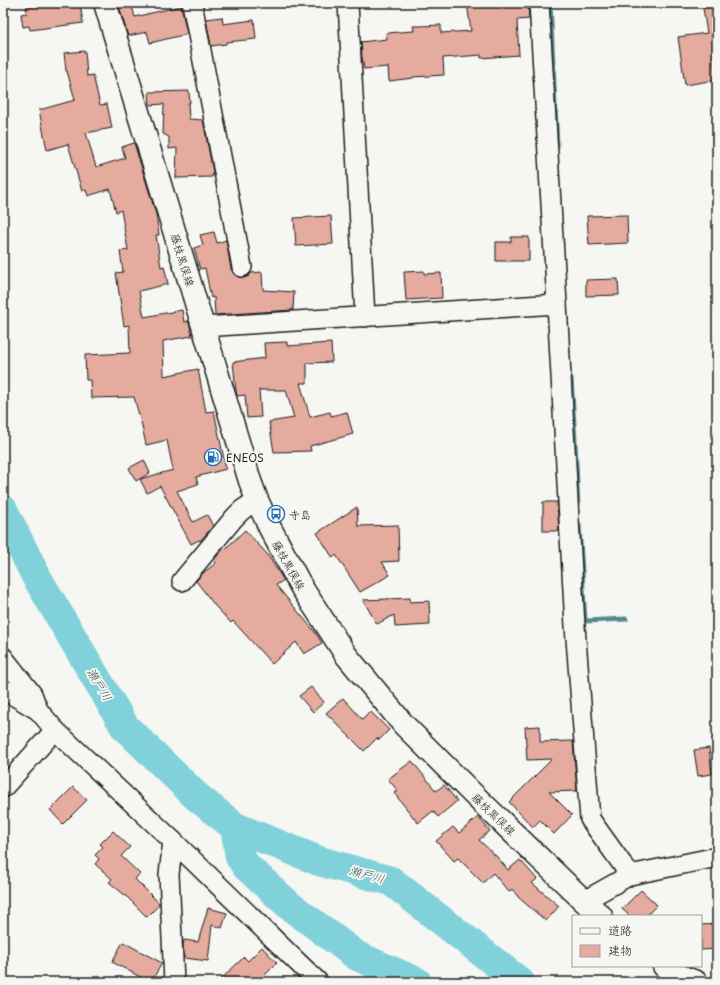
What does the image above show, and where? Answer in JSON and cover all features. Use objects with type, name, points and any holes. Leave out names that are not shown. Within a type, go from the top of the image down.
[{"type":"main road","name":"藤枝黒俣線","points":[[105,3],[257,500],[302,588],[346,655],[404,725],[475,796],[584,901],[601,915]]},
{"type":"main road","points":[[665,967],[675,974],[696,982]]},
{"type":"street","points":[[192,3],[242,267]]},
{"type":"street","points":[[348,3],[365,317]]},
{"type":"street","points":[[540,3],[575,626],[590,819],[630,875]]},
{"type":"street","points":[[203,327],[557,304]]},
{"type":"street","points":[[182,580],[234,518],[242,510],[257,500]]},
{"type":"street","points":[[3,657],[32,694],[38,710]]},
{"type":"street","points":[[3,689],[38,710],[55,730],[173,841],[318,982]]},
{"type":"street","points":[[3,788],[55,730]]},
{"type":"street","points":[[173,841],[169,874],[174,982]]},
{"type":"street","points":[[584,901],[630,875],[717,857]]},
{"type":"building","points":[[55,3],[80,3],[83,23],[30,30],[29,26],[23,27],[21,14],[27,13],[26,7]]},
{"type":"building","points":[[118,3],[131,3],[135,17],[181,6],[187,34],[150,43],[147,32],[128,36]]},
{"type":"building","points":[[467,3],[528,3],[529,19],[517,20],[519,55],[481,58],[481,55],[443,58],[444,75],[413,77],[389,81],[388,67],[364,69],[361,42],[387,39],[386,33],[414,31],[413,26],[441,25],[441,33],[471,31]]},
{"type":"building","points":[[717,6],[717,61],[714,61],[716,80],[685,85],[678,37],[707,33],[703,8]]},
{"type":"building","points":[[222,17],[223,24],[254,20],[256,39],[226,42],[226,44],[211,46],[206,19]]},
{"type":"building","points":[[85,51],[87,76],[93,75],[100,105],[107,104],[112,128],[86,133],[96,167],[125,158],[122,147],[134,143],[156,214],[159,235],[156,235],[161,267],[164,266],[168,284],[139,291],[144,317],[182,310],[184,322],[188,321],[190,326],[192,336],[163,341],[164,376],[198,369],[206,412],[214,411],[226,469],[196,477],[198,484],[177,491],[193,522],[207,515],[213,526],[200,541],[199,540],[191,544],[160,486],[147,493],[140,479],[173,470],[167,440],[146,445],[134,397],[91,398],[90,380],[86,380],[85,355],[130,353],[129,325],[124,326],[116,273],[123,272],[120,251],[128,250],[121,210],[116,212],[110,189],[88,196],[86,190],[82,191],[68,144],[47,150],[39,110],[75,100],[66,71],[64,53]]},
{"type":"building","points":[[189,91],[189,119],[203,120],[213,172],[212,177],[176,178],[177,148],[169,149],[169,137],[163,134],[164,104],[150,105],[149,92]]},
{"type":"building","points":[[627,215],[628,243],[589,245],[587,216]]},
{"type":"building","points":[[331,216],[333,244],[296,246],[294,218]]},
{"type":"building","points":[[214,232],[217,243],[226,240],[231,269],[234,274],[238,277],[244,278],[249,276],[251,273],[262,272],[263,290],[294,292],[293,310],[215,315],[214,297],[211,298],[205,268],[200,269],[194,248],[203,245],[200,235]]},
{"type":"building","points":[[511,237],[529,237],[529,261],[496,261],[496,242],[511,242]]},
{"type":"building","points":[[424,271],[424,274],[441,273],[442,298],[406,300],[404,272]]},
{"type":"building","points":[[618,279],[619,295],[586,296],[586,280]]},
{"type":"building","points":[[287,342],[287,346],[331,343],[332,362],[307,363],[307,383],[300,383],[310,417],[330,412],[331,416],[347,412],[353,434],[310,446],[311,451],[274,452],[269,422],[294,418],[286,390],[259,390],[261,417],[247,418],[245,395],[237,396],[233,362],[265,358],[264,343]]},
{"type":"building","points":[[144,460],[150,473],[136,481],[129,468]]},
{"type":"building","points":[[543,502],[557,502],[559,531],[543,531]]},
{"type":"building","points":[[357,507],[358,526],[398,525],[399,561],[382,562],[390,575],[360,592],[336,555],[333,558],[317,533]]},
{"type":"building","points":[[245,530],[267,554],[284,580],[276,585],[315,632],[322,643],[304,654],[296,642],[272,664],[233,621],[231,623],[216,607],[196,581],[203,573],[216,563],[214,560],[224,548],[225,549]]},
{"type":"building","points":[[410,598],[410,602],[429,601],[430,625],[395,627],[394,615],[377,624],[363,600]]},
{"type":"building","points":[[311,687],[324,702],[313,712],[299,696]]},
{"type":"building","points":[[343,698],[362,719],[370,711],[389,730],[379,740],[377,738],[364,751],[326,713]]},
{"type":"building","points":[[540,726],[540,742],[573,741],[577,791],[549,792],[572,815],[554,834],[540,820],[533,827],[509,802],[552,759],[527,760],[525,727]]},
{"type":"building","points":[[709,748],[712,774],[698,776],[694,750]]},
{"type":"building","points":[[412,761],[436,791],[444,785],[457,801],[438,817],[433,811],[418,823],[394,793],[398,791],[388,779]]},
{"type":"building","points":[[73,787],[87,800],[63,824],[50,810]]},
{"type":"building","points":[[478,817],[490,831],[479,840],[508,870],[520,860],[537,879],[532,883],[559,906],[546,921],[519,898],[512,889],[509,892],[493,873],[483,883],[458,858],[454,861],[436,841],[453,827],[459,833]]},
{"type":"building","points":[[113,831],[130,847],[121,856],[140,874],[135,879],[159,903],[159,905],[147,917],[109,882],[112,879],[95,864],[99,859],[95,855],[103,847],[100,844]]},
{"type":"building","points":[[641,890],[657,905],[647,915],[629,915],[622,909]]},
{"type":"building","points":[[208,908],[227,913],[222,928],[212,925],[208,961],[184,958],[184,940],[198,942]]},
{"type":"building","points":[[717,924],[717,949],[702,950],[702,925]]},
{"type":"building","points":[[123,942],[162,963],[151,982],[112,962]]},
{"type":"building","points":[[262,947],[277,963],[258,982],[218,982],[244,957],[248,961]]},
{"type":"waterway","points":[[550,3],[557,146]]},
{"type":"waterway","points":[[571,378],[578,509]]},
{"type":"waterway","name":"瀬戸川","points":[[3,510],[36,576],[125,727],[196,796],[235,827],[319,861],[391,881],[520,982]]},
{"type":"waterway","points":[[579,525],[585,621],[626,619]]},
{"type":"waterway","name":"瀬戸川","points":[[235,827],[240,857],[247,867],[290,906],[357,956],[417,982]]},
{"type":"place","name":"ENEOS","points":[[213,457]]},
{"type":"place","name":"寺島","points":[[276,514]]}]
